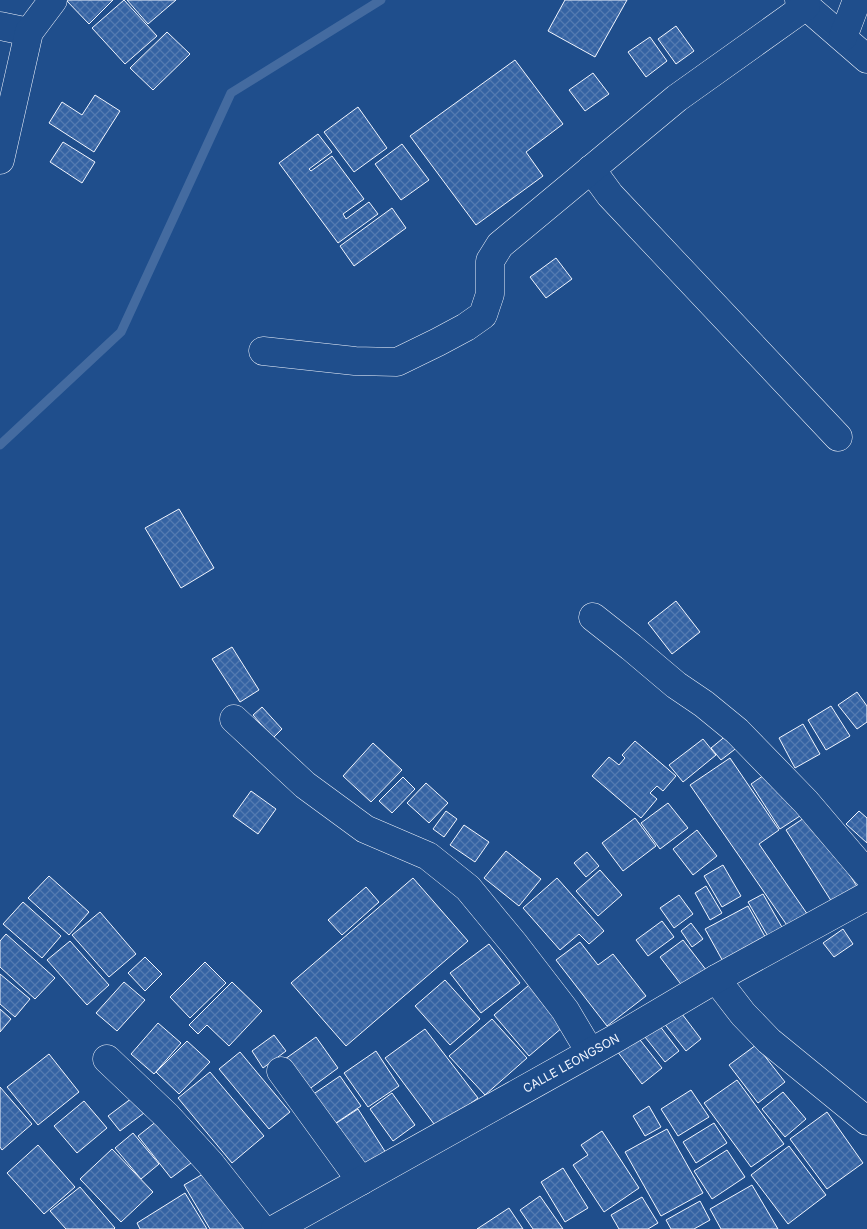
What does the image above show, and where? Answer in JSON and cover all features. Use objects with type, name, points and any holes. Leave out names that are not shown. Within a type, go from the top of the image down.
[{"type":"street","points":[[0,160],[29,32],[53,0]]},
{"type":"street","points":[[843,38],[857,0]]},
{"type":"street","points":[[263,351],[355,361],[397,362],[466,327],[483,315],[490,294],[490,261],[500,245],[677,98],[802,3],[867,59]]},
{"type":"street","points":[[0,26],[29,32]]},
{"type":"street","points":[[591,169],[610,196],[838,437]]},
{"type":"street","points":[[593,617],[676,685],[704,704],[737,731],[806,802],[867,874]]},
{"type":"street","points":[[234,719],[305,785],[358,824],[428,856],[468,888],[565,1010],[590,1052]]},
{"type":"street","name":"CALLE LEONGSON","points":[[275,1229],[716,979],[867,896]]},
{"type":"street","points":[[716,979],[743,1014],[769,1041],[867,1121]]},
{"type":"street","points":[[107,1059],[167,1116],[210,1163],[262,1229]]},
{"type":"street","points":[[282,1071],[361,1181]]},
{"type":"building","points":[[66,0],[113,0],[89,24]]},
{"type":"building","points":[[124,0],[157,36],[125,64],[92,28]]},
{"type":"building","points":[[127,0],[176,0],[148,24]]},
{"type":"building","points":[[565,0],[627,0],[595,57],[548,31]]},
{"type":"building","points":[[676,26],[694,51],[676,64],[658,39]]},
{"type":"building","points":[[167,32],[190,54],[153,90],[130,68]]},
{"type":"building","points":[[650,37],[667,61],[646,77],[628,52]]},
{"type":"building","points":[[515,60],[563,124],[526,152],[543,176],[476,225],[410,136]]},
{"type":"building","points":[[593,73],[609,94],[585,111],[569,90]]},
{"type":"building","points":[[95,95],[120,111],[94,152],[49,123],[62,102],[82,115]]},
{"type":"building","points":[[358,107],[387,148],[354,172],[324,132]]},
{"type":"building","points":[[318,134],[332,152],[309,169],[311,171],[332,156],[364,199],[343,214],[346,219],[369,202],[378,214],[338,243],[279,163]]},
{"type":"building","points":[[63,142],[95,162],[82,183],[50,162]]},
{"type":"building","points":[[402,144],[429,180],[401,200],[375,164]]},
{"type":"building","points":[[392,208],[406,228],[354,266],[340,246]]},
{"type":"building","points":[[556,258],[572,279],[546,298],[530,277]]},
{"type":"building","points":[[179,509],[214,568],[181,588],[145,528]]},
{"type":"building","points":[[676,601],[700,632],[672,654],[648,623]]},
{"type":"building","points":[[232,647],[259,690],[240,702],[212,659]]},
{"type":"building","points":[[857,692],[867,706],[867,722],[857,729],[838,705]]},
{"type":"building","points":[[831,706],[850,736],[826,750],[808,720]]},
{"type":"building","points":[[262,707],[282,729],[273,738],[253,715]]},
{"type":"building","points":[[803,724],[820,754],[795,768],[779,738]]},
{"type":"building","points":[[733,730],[743,743],[721,760],[711,748]]},
{"type":"building","points":[[703,739],[716,755],[683,782],[669,765]]},
{"type":"building","points":[[635,741],[676,776],[663,791],[657,786],[650,793],[657,799],[641,818],[592,776],[609,757],[619,765],[625,758],[622,755]]},
{"type":"building","points":[[373,743],[402,770],[371,802],[343,776]]},
{"type":"building","points":[[730,758],[779,830],[759,844],[810,918],[791,931],[690,785]]},
{"type":"building","points":[[773,769],[803,814],[780,829],[751,784]]},
{"type":"building","points":[[403,777],[415,789],[392,813],[379,801]]},
{"type":"building","points":[[426,783],[448,803],[429,823],[407,803]]},
{"type":"building","points":[[251,791],[276,809],[258,834],[233,816]]},
{"type":"building","points":[[668,803],[688,828],[660,849],[641,823]]},
{"type":"building","points":[[446,811],[457,819],[444,837],[433,829]]},
{"type":"building","points":[[859,811],[867,818],[867,843],[846,824]]},
{"type":"building","points":[[810,814],[862,894],[837,910],[786,830]]},
{"type":"building","points":[[635,818],[656,846],[623,871],[602,843]]},
{"type":"building","points":[[464,825],[489,842],[475,862],[450,845]]},
{"type":"building","points":[[697,830],[717,856],[693,875],[673,849]]},
{"type":"building","points":[[506,851],[541,879],[519,906],[484,878]]},
{"type":"building","points":[[587,852],[599,866],[586,877],[574,863]]},
{"type":"building","points":[[723,865],[741,896],[722,907],[704,876]]},
{"type":"building","points":[[600,870],[622,895],[598,916],[576,891]]},
{"type":"building","points":[[49,876],[89,912],[69,935],[28,898]]},
{"type":"building","points":[[413,878],[468,941],[346,1046],[291,983]]},
{"type":"building","points":[[557,878],[604,931],[589,944],[579,934],[560,950],[523,908]]},
{"type":"building","points":[[706,886],[722,913],[710,920],[695,893]]},
{"type":"building","points":[[366,887],[379,902],[342,935],[328,920]]},
{"type":"building","points":[[763,894],[787,936],[773,945],[748,902]]},
{"type":"building","points":[[679,895],[693,914],[674,928],[660,908]]},
{"type":"building","points":[[23,902],[61,936],[42,958],[3,924]]},
{"type":"building","points":[[748,906],[768,942],[725,965],[705,929]]},
{"type":"building","points":[[100,912],[136,954],[109,977],[72,935]]},
{"type":"building","points":[[662,921],[674,937],[648,956],[636,940]]},
{"type":"building","points":[[691,923],[703,939],[692,947],[681,931]]},
{"type":"building","points":[[843,929],[853,944],[834,957],[823,943]]},
{"type":"building","points":[[6,934],[55,978],[35,999],[0,967],[0,941]]},
{"type":"building","points":[[683,940],[710,975],[687,992],[660,957]]},
{"type":"building","points":[[70,941],[109,985],[87,1005],[47,960]]},
{"type":"building","points":[[580,942],[598,965],[613,954],[646,996],[607,1026],[556,960]]},
{"type":"building","points":[[489,944],[520,983],[481,1013],[450,973]]},
{"type":"building","points":[[145,957],[162,974],[145,991],[128,973]]},
{"type":"building","points":[[205,962],[226,983],[190,1018],[170,997]]},
{"type":"building","points":[[0,974],[30,999],[15,1017],[0,1004]]},
{"type":"building","points":[[445,980],[480,1019],[450,1045],[415,1006]]},
{"type":"building","points":[[535,980],[570,1021],[529,1056],[494,1015]]},
{"type":"building","points":[[124,982],[145,1000],[117,1031],[96,1013]]},
{"type":"building","points":[[232,982],[262,1011],[229,1046],[207,1025],[198,1034],[189,1025]]},
{"type":"building","points":[[0,1009],[11,1019],[0,1032]]},
{"type":"building","points":[[679,1010],[701,1039],[686,1051],[663,1022]]},
{"type":"building","points":[[492,1019],[527,1058],[485,1095],[449,1056]]},
{"type":"building","points":[[656,1021],[679,1051],[665,1062],[641,1032]]},
{"type":"building","points":[[158,1023],[181,1043],[154,1074],[131,1054]]},
{"type":"building","points":[[425,1029],[478,1098],[437,1128],[385,1058]]},
{"type":"building","points":[[274,1035],[286,1051],[263,1068],[252,1051]]},
{"type":"building","points":[[637,1036],[662,1068],[642,1084],[617,1051]]},
{"type":"building","points":[[316,1037],[338,1068],[308,1090],[285,1059]]},
{"type":"building","points":[[187,1041],[210,1062],[179,1094],[156,1072]]},
{"type":"building","points":[[756,1045],[785,1082],[758,1103],[729,1065]]},
{"type":"building","points":[[376,1051],[399,1086],[368,1107],[344,1073]]},
{"type":"building","points":[[240,1052],[290,1112],[269,1129],[219,1069]]},
{"type":"building","points":[[49,1054],[79,1092],[38,1125],[7,1087]]},
{"type":"building","points":[[210,1072],[264,1136],[232,1163],[178,1098]]},
{"type":"building","points":[[340,1076],[361,1106],[330,1127],[309,1097]]},
{"type":"building","points":[[737,1080],[784,1144],[751,1167],[704,1103]]},
{"type":"building","points":[[0,1087],[32,1124],[2,1150],[0,1147]]},
{"type":"building","points":[[691,1090],[709,1117],[678,1136],[661,1109]]},
{"type":"building","points":[[783,1092],[806,1119],[785,1137],[762,1109]]},
{"type":"building","points":[[392,1093],[415,1125],[393,1141],[370,1109]]},
{"type":"building","points":[[132,1098],[144,1113],[120,1131],[108,1116]]},
{"type":"building","points":[[84,1101],[107,1128],[77,1153],[54,1126]]},
{"type":"building","points":[[649,1106],[661,1127],[645,1136],[633,1116]]},
{"type":"building","points":[[358,1109],[386,1153],[363,1167],[335,1124]]},
{"type":"building","points":[[827,1112],[863,1163],[827,1189],[790,1139]]},
{"type":"building","points":[[162,1117],[195,1160],[171,1178],[138,1136]]},
{"type":"building","points":[[714,1123],[727,1143],[696,1163],[683,1142]]},
{"type":"building","points":[[667,1129],[703,1193],[661,1216],[625,1152]]},
{"type":"building","points":[[602,1131],[639,1188],[604,1212],[573,1165],[588,1155],[581,1145]]},
{"type":"building","points":[[133,1133],[159,1164],[141,1179],[115,1148]]},
{"type":"building","points":[[38,1145],[75,1187],[44,1214],[7,1173]]},
{"type":"building","points":[[789,1146],[826,1195],[788,1224],[751,1175]]},
{"type":"building","points":[[112,1149],[153,1192],[121,1222],[80,1179]]},
{"type":"building","points":[[727,1150],[745,1177],[712,1199],[694,1171]]},
{"type":"building","points":[[563,1168],[588,1208],[565,1222],[541,1182]]},
{"type":"building","points":[[210,1170],[245,1229],[210,1229],[184,1185]]},
{"type":"building","points":[[752,1185],[778,1229],[721,1229],[710,1209]]},
{"type":"building","points":[[80,1187],[114,1229],[66,1229],[50,1211]]},
{"type":"building","points":[[185,1193],[207,1229],[140,1229],[137,1223]]},
{"type":"building","points":[[540,1196],[563,1229],[533,1229],[520,1210]]},
{"type":"building","points":[[642,1197],[658,1223],[648,1229],[619,1229],[611,1215]]},
{"type":"building","points":[[700,1201],[710,1220],[694,1229],[671,1229],[666,1220]]},
{"type":"building","points":[[509,1208],[523,1229],[477,1229]]},
{"type":"waterway","points":[[0,445],[121,332],[231,93],[381,0]]}]
